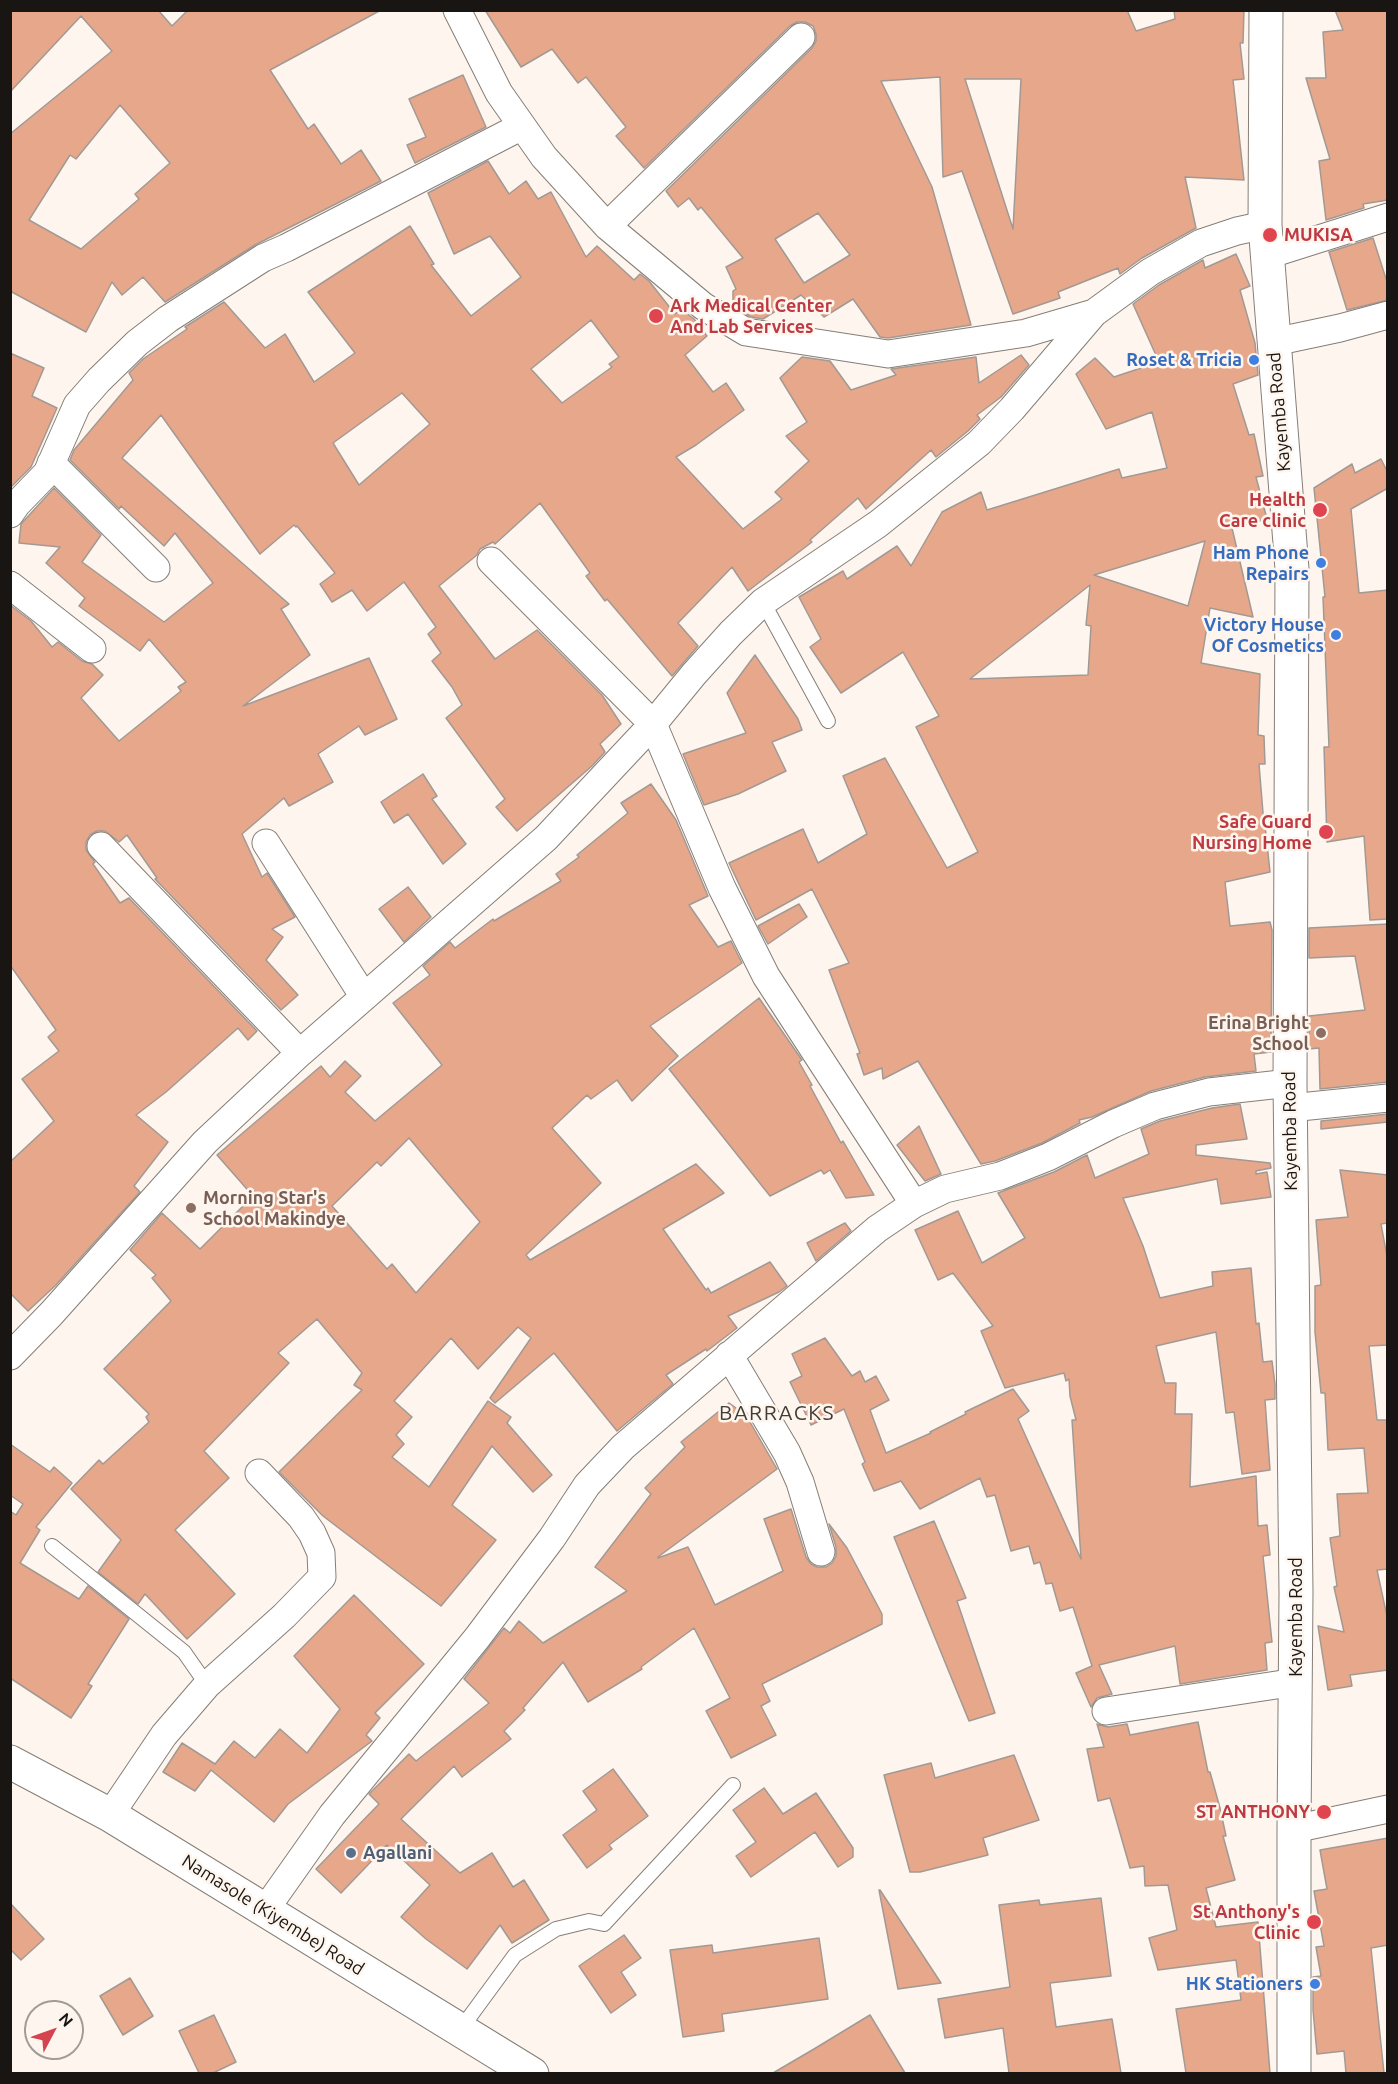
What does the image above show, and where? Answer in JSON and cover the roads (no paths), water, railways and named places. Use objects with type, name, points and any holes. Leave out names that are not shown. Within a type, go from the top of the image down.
[{"type":"street","points":[[457,10],[499,93],[544,157],[607,226],[703,306],[746,332],[888,354],[1026,333],[1094,313]]},
{"type":"street","name":"Kayemba Road","points":[[1266,10],[1266,240],[1292,569],[1290,1095],[1296,1593],[1294,2073]]},
{"type":"street","points":[[607,226],[801,37]]},
{"type":"street","points":[[12,506],[36,486],[46,473],[77,405],[122,358],[168,319],[263,258],[522,126]]},
{"type":"street","points":[[10,1356],[51,1314],[205,1142],[300,1053],[546,838],[653,724],[731,633],[763,602],[878,524],[979,443],[1012,409],[1094,313],[1150,272],[1201,243],[1237,231],[1266,240],[1388,217]]},
{"type":"street","points":[[1274,342],[1388,315]]},
{"type":"street","points":[[51,463],[156,568]]},
{"type":"street","points":[[491,561],[653,724],[722,888],[766,976],[914,1204]]},
{"type":"street","points":[[10,585],[92,649]]},
{"type":"street","points":[[266,843],[364,998]]},
{"type":"street","points":[[101,846],[300,1053]]},
{"type":"street","points":[[265,1910],[332,1815],[477,1638],[552,1538],[587,1485],[622,1447],[877,1229],[914,1204],[945,1189],[1000,1176],[1048,1157],[1113,1124],[1155,1106],[1209,1092],[1388,1098]]},
{"type":"street","points":[[729,1355],[787,1453],[800,1482],[821,1552]]},
{"type":"street","points":[[110,1815],[164,1735],[207,1685],[291,1608],[322,1576],[321,1553],[312,1533],[301,1517],[259,1473]]},
{"type":"street","points":[[1106,1711],[1296,1682]]},
{"type":"street","name":"Namasole (Kiyembe) Road","points":[[10,1762],[110,1815],[532,2073]]},
{"type":"street","points":[[1294,1829],[1388,1809]]},
{"type":"lane","points":[[763,602],[828,721]]},
{"type":"lane","points":[[52,1546],[184,1652],[207,1685]]},
{"type":"lane","points":[[460,2030],[515,1955],[556,1929],[589,1921],[604,1924],[733,1785]]},
{"type":"place","name":"MUKISA","points":[[1270,235]]},
{"type":"place","name":"Ark Medical Center And Lab Services","points":[[656,316]]},
{"type":"place","name":"Roset & Tricia","points":[[1254,360]]},
{"type":"place","name":"Health Care clinic","points":[[1320,510]]},
{"type":"place","name":"Ham Phone Repairs","points":[[1321,563]]},
{"type":"place","name":"Victory House Of Cosmetics","points":[[1336,635]]},
{"type":"place","name":"Safe Guard Nursing Home","points":[[1326,832]]},
{"type":"place","name":"Erina Bright School","points":[[1321,1033]]},
{"type":"place","name":"Morning Star's School Makindye","points":[[191,1208]]},
{"type":"place","name":"ST ANTHONY","points":[[1324,1812]]},
{"type":"place","name":"Agallani","points":[[351,1853]]},
{"type":"place","name":"St Anthony's Clinic","points":[[1314,1922]]},
{"type":"place","name":"HK Stationers","points":[[1315,1984]]},
{"type":"district","name":"BARRACKS","points":[[777,1413]]}]
